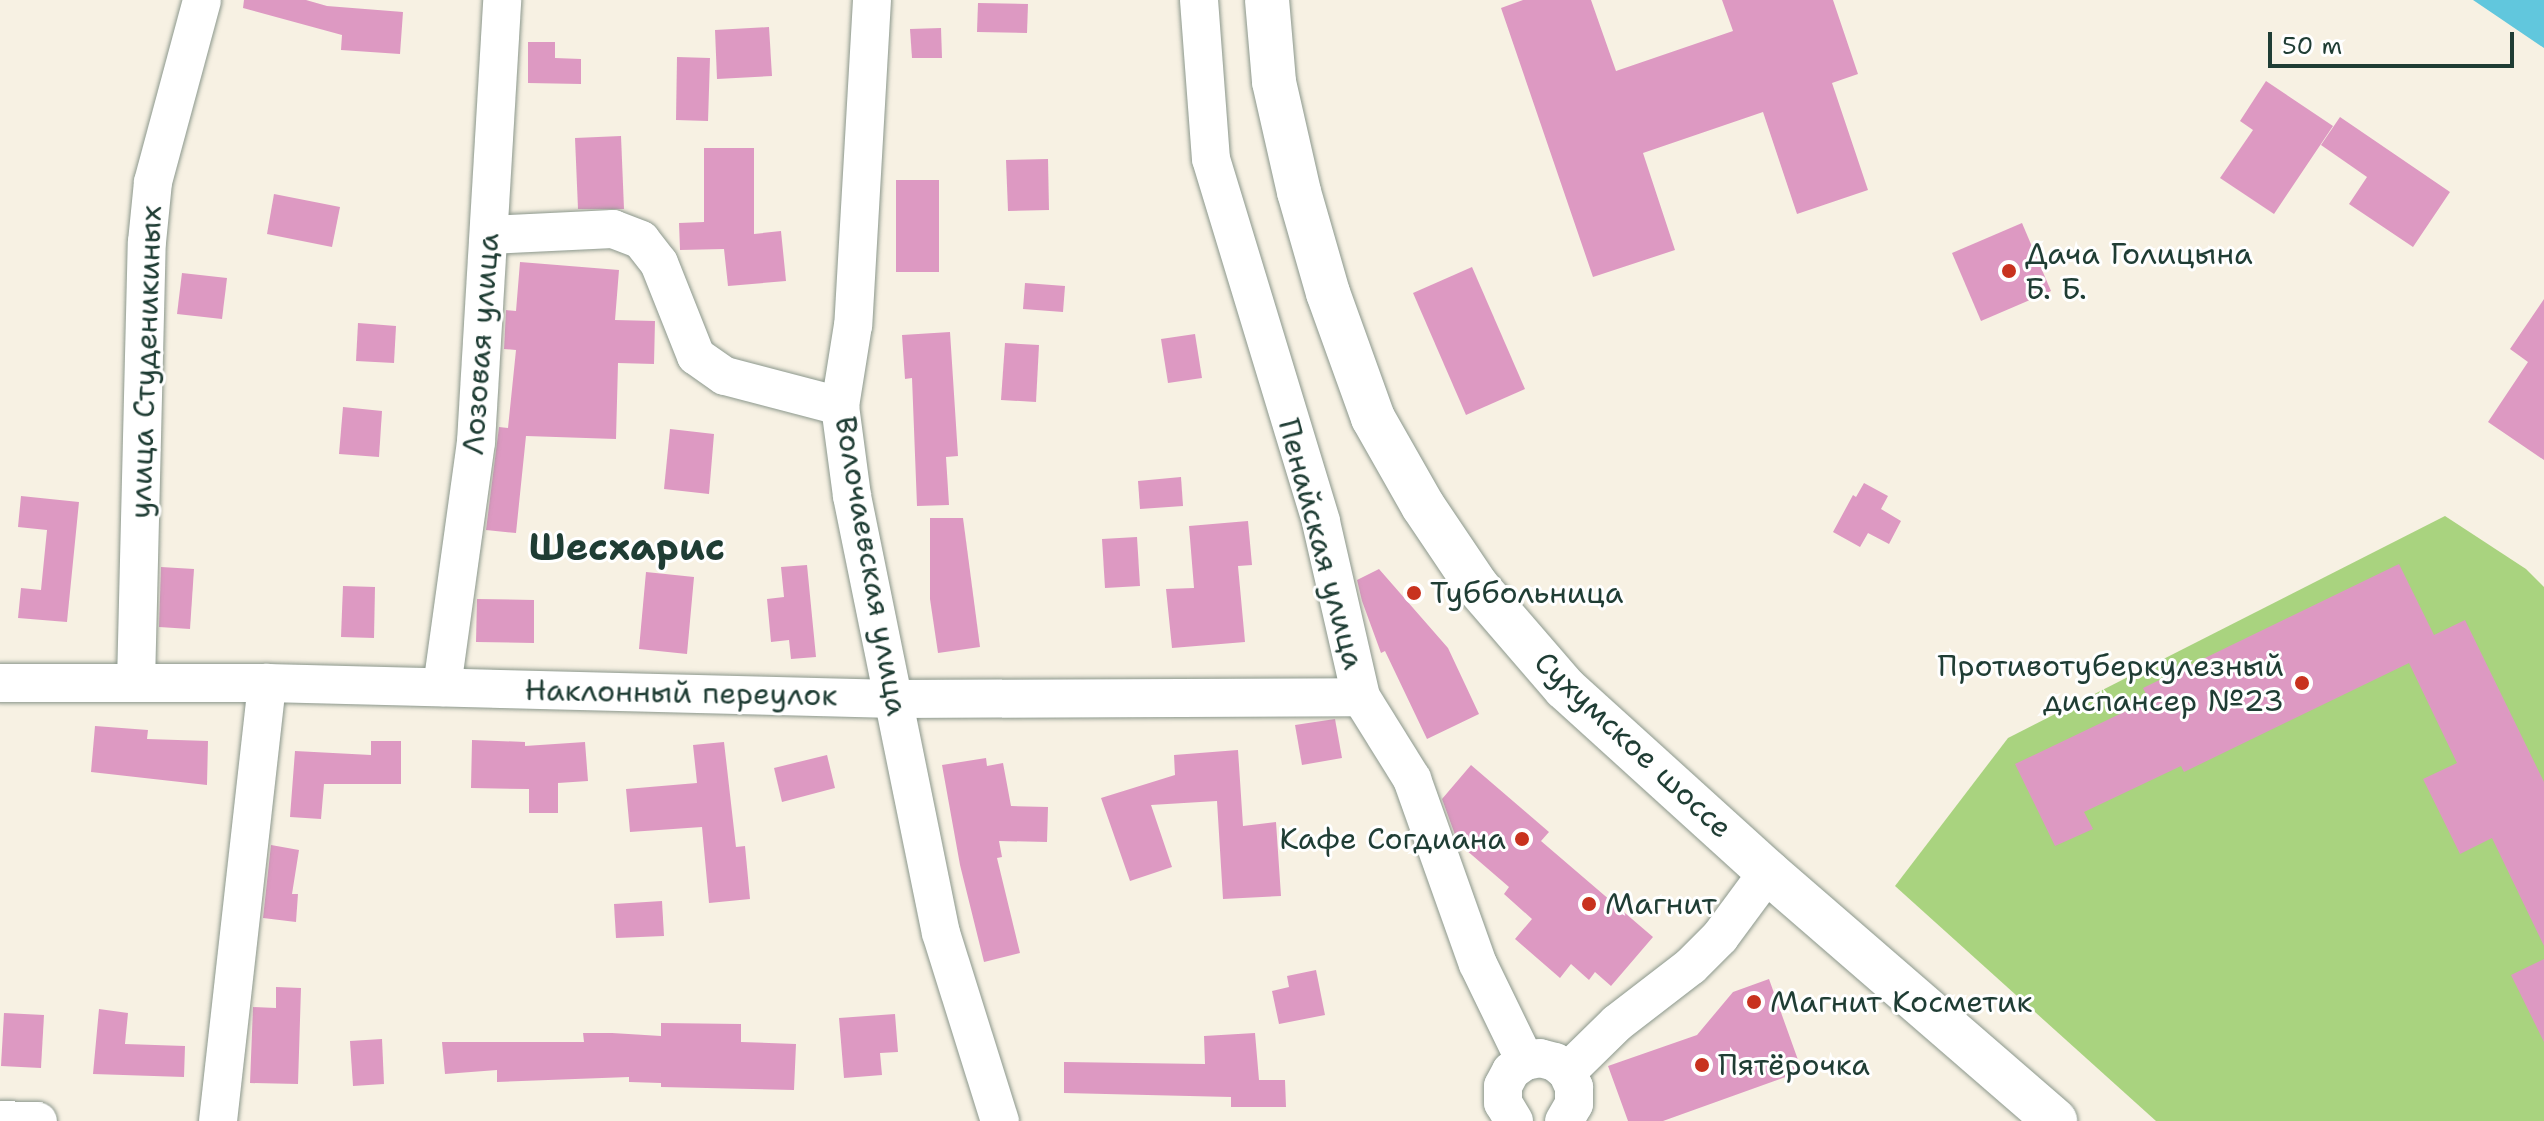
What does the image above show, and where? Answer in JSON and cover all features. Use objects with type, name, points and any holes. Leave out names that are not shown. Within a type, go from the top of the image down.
[{"type":"highway","name":"Сухумское шоссе","points":[[1267,0],[1274,82],[1299,192],[1328,293],[1373,418],[1423,506],[1476,585],[1565,688],[1768,872],[2055,1121]]},
{"type":"street","name":"улица Студеникиных","points":[[136,683],[147,242],[153,182],[202,0]]},
{"type":"street","name":"Лозовая улица","points":[[442,687],[476,442],[502,0]]},
{"type":"street","name":"Волочаевская улица","points":[[872,0],[853,325],[840,406],[852,496],[941,933],[1000,1121]]},
{"type":"street","name":"Пенайская улица","points":[[1199,0],[1211,159],[1321,522],[1361,697],[1412,779],[1478,964],[1525,1061]]},
{"type":"street","points":[[489,235],[613,229],[641,240],[659,263],[696,356],[725,376],[840,406]]},
{"type":"street","name":"Наклонный переулок","points":[[0,683],[267,683],[895,699],[1361,697]]},
{"type":"street","points":[[218,1121],[267,683]]},
{"type":"street","points":[[1567,1072],[1617,1023],[1691,966],[1720,937],[1768,872]]},
{"type":"street","points":[[1508,1120],[1503,1103],[1503,1086],[1511,1071],[1525,1061],[1540,1058],[1555,1062],[1567,1072],[1574,1087],[1574,1104],[1564,1121]]},
{"type":"street","points":[[0,1120],[38,1121]]},
{"type":"green space","points":[[2445,516],[2526,569],[2544,587],[2544,1121],[2156,1121],[1895,886],[2008,738]]},
{"type":"water","points":[[2473,0],[2544,0],[2544,48],[2476,2]]},
{"type":"building","points":[[244,0],[306,0],[327,6],[403,12],[400,54],[341,50],[342,35],[243,8]]},
{"type":"building","points":[[1523,0],[1591,0],[1616,71],[1733,31],[1722,0],[1833,0],[1858,74],[1832,83],[1868,190],[1797,214],[1763,112],[1643,153],[1675,250],[1593,277],[1501,8]]},
{"type":"building","points":[[978,3],[1028,4],[1027,33],[977,32]]},
{"type":"building","points":[[769,27],[772,76],[717,79],[715,30]]},
{"type":"building","points":[[941,28],[942,58],[912,58],[910,29]]},
{"type":"building","points":[[528,42],[555,42],[555,58],[581,59],[581,84],[528,83]]},
{"type":"building","points":[[677,57],[710,58],[708,121],[676,120]]},
{"type":"building","points":[[2266,81],[2333,126],[2274,214],[2220,178],[2253,130],[2240,121]]},
{"type":"building","points":[[2340,117],[2450,192],[2413,247],[2349,204],[2367,177],[2321,145]]},
{"type":"building","points":[[621,136],[624,209],[578,209],[575,138]]},
{"type":"building","points":[[704,148],[754,148],[754,234],[781,231],[786,281],[728,286],[724,249],[680,250],[679,223],[704,222]]},
{"type":"building","points":[[1048,159],[1049,210],[1008,211],[1006,160]]},
{"type":"building","points":[[896,180],[939,180],[939,272],[896,272]]},
{"type":"building","points":[[274,194],[340,207],[332,247],[267,234]]},
{"type":"building","points":[[2022,223],[2051,291],[1981,321],[1952,253]]},
{"type":"building","points":[[520,262],[619,270],[615,320],[655,321],[654,364],[618,363],[616,439],[526,436],[516,533],[486,530],[499,427],[508,428],[516,350],[504,349],[506,310],[516,311]]},
{"type":"building","points":[[1472,267],[1525,389],[1466,415],[1413,293]]},
{"type":"building","points":[[182,273],[227,278],[222,319],[177,314]]},
{"type":"building","points":[[1025,283],[1065,286],[1063,312],[1023,309]]},
{"type":"building","points":[[2544,299],[2544,460],[2488,422],[2528,362],[2510,349]]},
{"type":"building","points":[[358,323],[396,326],[394,363],[356,361]]},
{"type":"building","points":[[950,332],[958,456],[946,457],[949,505],[917,506],[912,378],[905,379],[902,335]]},
{"type":"building","points":[[1195,334],[1202,378],[1168,383],[1161,339]]},
{"type":"building","points":[[1005,343],[1039,345],[1036,402],[1001,400]]},
{"type":"building","points":[[343,407],[382,411],[379,457],[339,454]]},
{"type":"building","points":[[670,429],[714,434],[709,494],[664,489]]},
{"type":"building","points":[[1181,477],[1183,506],[1140,509],[1138,481]]},
{"type":"building","points":[[1864,483],[1888,496],[1881,509],[1901,521],[1889,544],[1868,533],[1860,547],[1833,532],[1853,495],[1856,497]]},
{"type":"building","points":[[21,496],[79,502],[67,622],[18,618],[21,588],[41,590],[47,530],[18,527]]},
{"type":"building","points":[[930,518],[963,518],[980,647],[938,653],[930,599]]},
{"type":"building","points":[[1248,521],[1252,565],[1238,566],[1245,642],[1172,648],[1166,589],[1194,588],[1189,526]]},
{"type":"building","points":[[1137,537],[1140,586],[1105,588],[1102,539]]},
{"type":"building","points":[[2399,564],[2434,635],[2465,620],[2544,782],[2544,946],[2492,838],[2460,854],[2423,779],[2457,763],[2409,663],[2184,772],[2181,766],[2084,812],[2093,829],[2055,846],[2015,764],[2149,700],[2143,688]]},
{"type":"building","points":[[807,565],[816,657],[791,659],[789,640],[771,642],[767,599],[784,597],[781,567]]},
{"type":"building","points":[[161,567],[194,569],[190,629],[159,627]]},
{"type":"building","points":[[1379,569],[1448,648],[1479,714],[1427,739],[1385,651],[1381,653],[1362,601],[1357,580]]},
{"type":"building","points":[[646,572],[694,577],[687,654],[639,649]]},
{"type":"building","points":[[343,586],[375,587],[374,638],[341,637]]},
{"type":"building","points":[[477,599],[534,600],[534,643],[476,642]]},
{"type":"building","points":[[1335,719],[1342,758],[1302,765],[1295,725]]},
{"type":"building","points":[[95,726],[148,730],[147,739],[208,741],[207,785],[91,772]]},
{"type":"building","points":[[472,740],[525,742],[525,746],[585,742],[588,781],[558,783],[558,813],[529,813],[529,789],[471,788]]},
{"type":"building","points":[[371,741],[401,741],[401,784],[324,784],[321,819],[290,817],[295,751],[371,755]]},
{"type":"building","points":[[724,742],[736,847],[745,846],[750,899],[709,903],[702,827],[630,832],[626,789],[697,783],[693,745]]},
{"type":"building","points":[[1238,750],[1243,826],[1276,822],[1281,896],[1223,899],[1217,801],[1151,805],[1172,867],[1130,881],[1101,798],[1175,775],[1174,755]]},
{"type":"building","points":[[827,755],[835,788],[782,802],[774,768]]},
{"type":"building","points":[[986,758],[987,766],[1003,763],[1011,806],[1048,807],[1047,842],[999,841],[1002,857],[997,858],[1020,953],[984,962],[960,865],[942,765]]},
{"type":"building","points":[[1471,765],[1549,832],[1541,841],[1653,937],[1611,986],[1595,972],[1589,980],[1571,964],[1560,978],[1515,939],[1532,919],[1504,894],[1509,887],[1458,843],[1442,799]]},
{"type":"building","points":[[271,845],[299,850],[292,894],[298,894],[296,922],[263,918]]},
{"type":"building","points":[[662,901],[664,936],[616,938],[614,904]]},
{"type":"building","points":[[2544,959],[2544,1042],[2511,975]]},
{"type":"building","points":[[1316,970],[1325,1015],[1279,1024],[1272,991],[1289,987],[1287,976]]},
{"type":"building","points":[[1769,979],[1802,1071],[1663,1121],[1628,1121],[1608,1066],[1697,1035],[1733,992]]},
{"type":"building","points":[[276,987],[301,988],[298,1084],[250,1083],[253,1007],[276,1008]]},
{"type":"building","points":[[99,1009],[128,1013],[125,1044],[185,1046],[184,1077],[93,1074]]},
{"type":"building","points":[[4,1013],[44,1015],[41,1068],[1,1066]]},
{"type":"building","points":[[895,1014],[898,1052],[880,1053],[882,1075],[844,1078],[839,1018]]},
{"type":"building","points":[[661,1023],[741,1024],[741,1042],[796,1044],[794,1090],[661,1087],[661,1083],[629,1082],[629,1077],[497,1082],[497,1070],[445,1074],[442,1042],[584,1042],[583,1033],[661,1036]]},
{"type":"building","points":[[1255,1033],[1259,1080],[1285,1080],[1286,1107],[1231,1107],[1231,1097],[1064,1093],[1064,1062],[1205,1064],[1204,1036]]},
{"type":"building","points":[[382,1039],[384,1084],[353,1086],[350,1041]]},
{"type":"place","name":"Дача Голицына Б. Б.","points":[[2009,271]]},
{"type":"place","name":"Туббольница","points":[[1414,593]]},
{"type":"place","name":"Противотуберкулезный диспансер №23","points":[[2302,683]]},
{"type":"place","name":"Кафе Согдиана","points":[[1522,839]]},
{"type":"place","name":"Магнит","points":[[1589,904]]},
{"type":"place","name":"Магнит Косметик","points":[[1754,1002]]},
{"type":"place","name":"Пятёрочка","points":[[1702,1065]]},
{"type":"district","name":"Шесхарис","points":[[627,547]]}]
